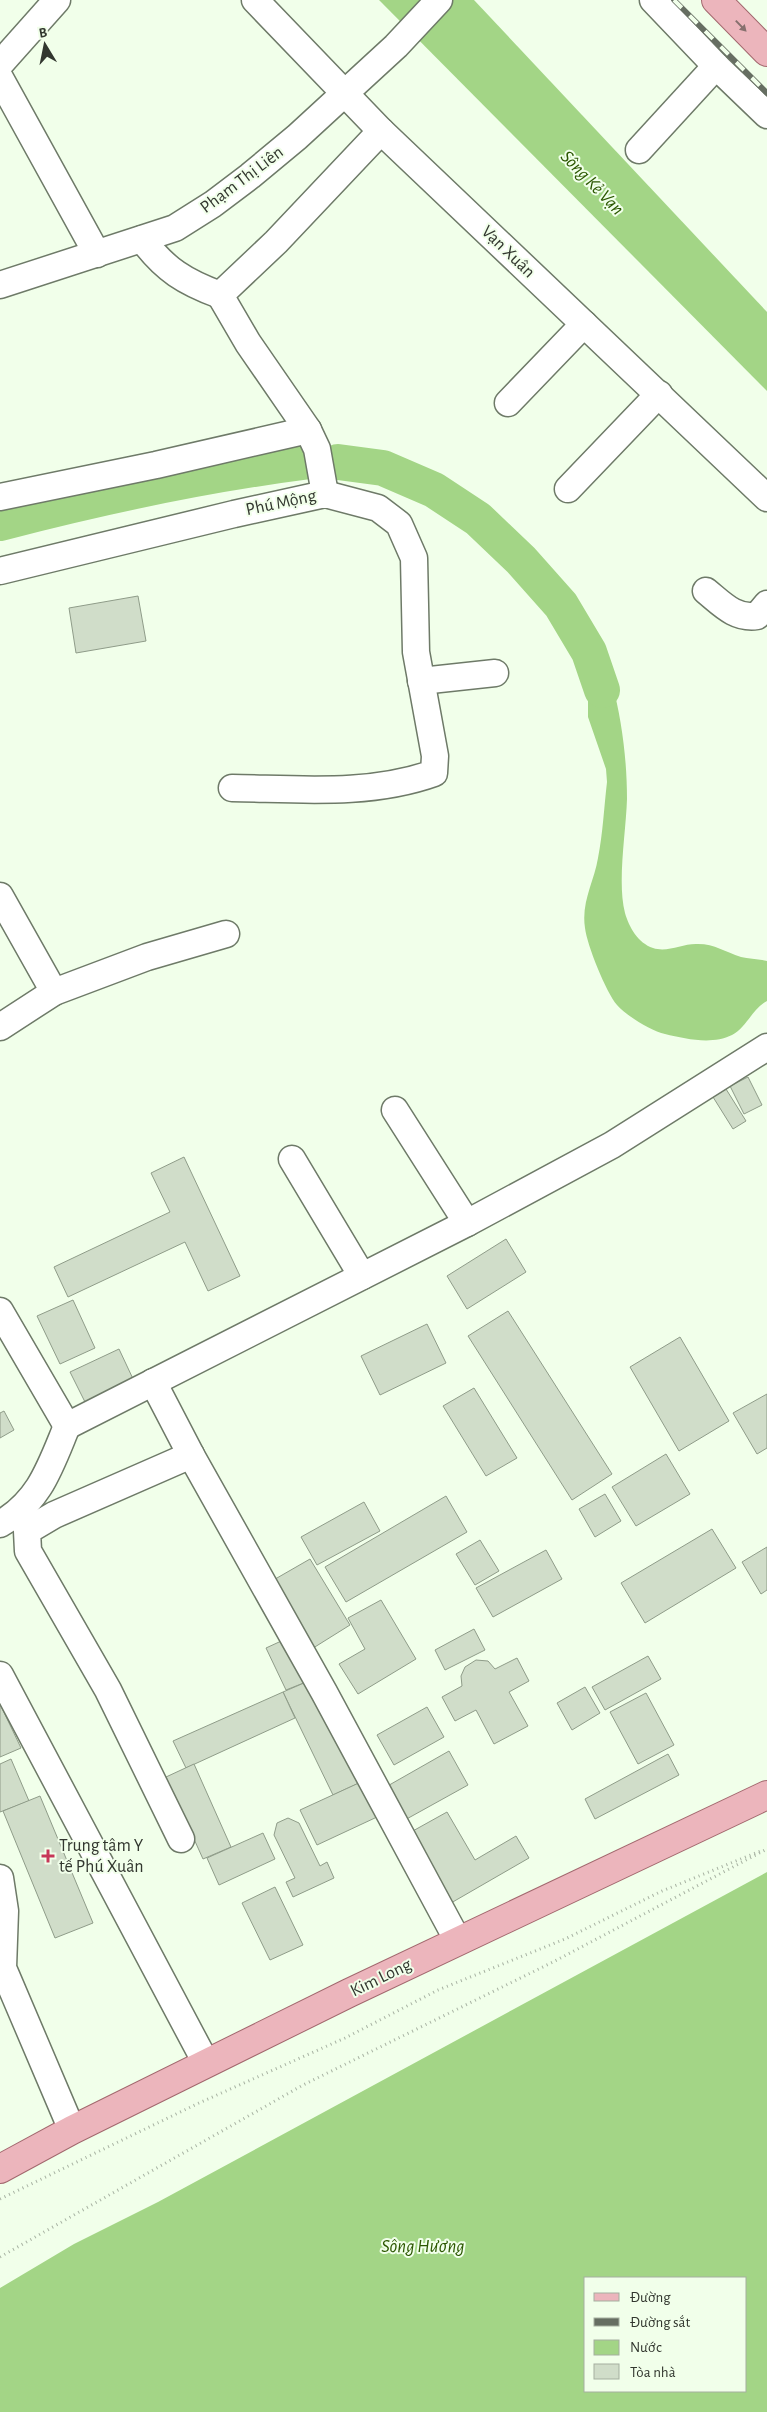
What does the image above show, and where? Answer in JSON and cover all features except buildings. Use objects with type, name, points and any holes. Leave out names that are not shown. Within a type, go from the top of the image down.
[{"type":"main road","points":[[716,0],[767,52]]},
{"type":"main road","name":"Kim Long","points":[[0,2169],[72,2130],[206,2063],[767,1795]]},
{"type":"street","points":[[0,64],[58,0]]},
{"type":"street","name":"Vạn Xuân","points":[[255,0],[346,92],[381,132],[767,498]]},
{"type":"street","name":"Phạm Thị Liên","points":[[0,284],[175,228],[214,204],[250,176],[346,92],[396,46],[438,0]]},
{"type":"street","points":[[653,0],[716,66],[767,115]]},
{"type":"street","points":[[638,150],[716,66]]},
{"type":"street","points":[[0,78],[97,254]]},
{"type":"street","points":[[142,239],[156,258],[173,273],[220,295],[381,132]]},
{"type":"street","name":"Phú Mộng","points":[[0,572],[234,514],[325,494],[316,449],[308,430],[248,343],[220,295]]},
{"type":"street","points":[[508,402],[584,324]]},
{"type":"street","points":[[568,489],[659,394]]},
{"type":"street","points":[[0,497],[156,465],[308,430]]},
{"type":"street","points":[[232,788],[346,789],[421,778],[434,773],[435,756],[416,652],[414,558],[399,524],[378,508],[325,494]]},
{"type":"street","points":[[706,591],[732,612],[747,618],[757,616],[767,604]]},
{"type":"street","points":[[420,681],[495,673]]},
{"type":"street","points":[[0,896],[54,992]]},
{"type":"street","points":[[0,1027],[54,992],[147,957],[226,934]]},
{"type":"street","points":[[0,1524],[14,1516],[36,1494],[67,1426],[467,1223],[612,1145],[767,1048]]},
{"type":"street","points":[[395,1110],[467,1223]]},
{"type":"street","points":[[292,1159],[362,1276]]},
{"type":"street","points":[[0,1311],[67,1426]]},
{"type":"street","points":[[153,1382],[191,1455],[324,1692],[458,1941]]},
{"type":"street","points":[[181,1839],[108,1690],[28,1551],[27,1531],[54,1515],[191,1455]]},
{"type":"street","points":[[0,1675],[206,2063]]},
{"type":"street","points":[[0,1878],[5,1921],[4,1968],[72,2130]]},
{"type":"path","points":[[0,2199],[199,2103],[344,2038],[438,1990],[565,1939],[662,1890],[767,1849]]},
{"type":"path","points":[[0,2257],[303,2085],[553,1962],[767,1849]]},
{"type":"water","name":"Sông Kẻ Vạn","points":[[379,0],[474,0],[767,312],[767,391]]},
{"type":"water","points":[[584,643],[610,677],[621,726],[625,755],[627,799],[622,887],[625,913],[629,924],[643,942],[653,948],[664,949],[704,944],[741,957],[767,961],[767,1001],[757,1009],[737,1032],[724,1038],[699,1040],[682,1038],[653,1030],[627,1014],[613,999],[593,956],[586,936],[584,919],[588,892],[600,849],[607,782],[606,769],[588,717],[588,670]]},
{"type":"water","name":"Sông Hương","points":[[767,1872],[767,2412],[0,2412],[0,2288],[74,2244],[158,2202]]},
{"type":"waterway","points":[[0,523],[75,504],[151,488],[227,473],[303,462]]},
{"type":"waterway","points":[[338,462],[383,468],[434,490],[478,519],[521,560],[561,605],[589,652],[602,690]]},
{"type":"railway","points":[[674,0],[767,93]]},
{"type":"place","name":"Trung tâm Y tế Phú Xuân","points":[[48,1856]]}]
